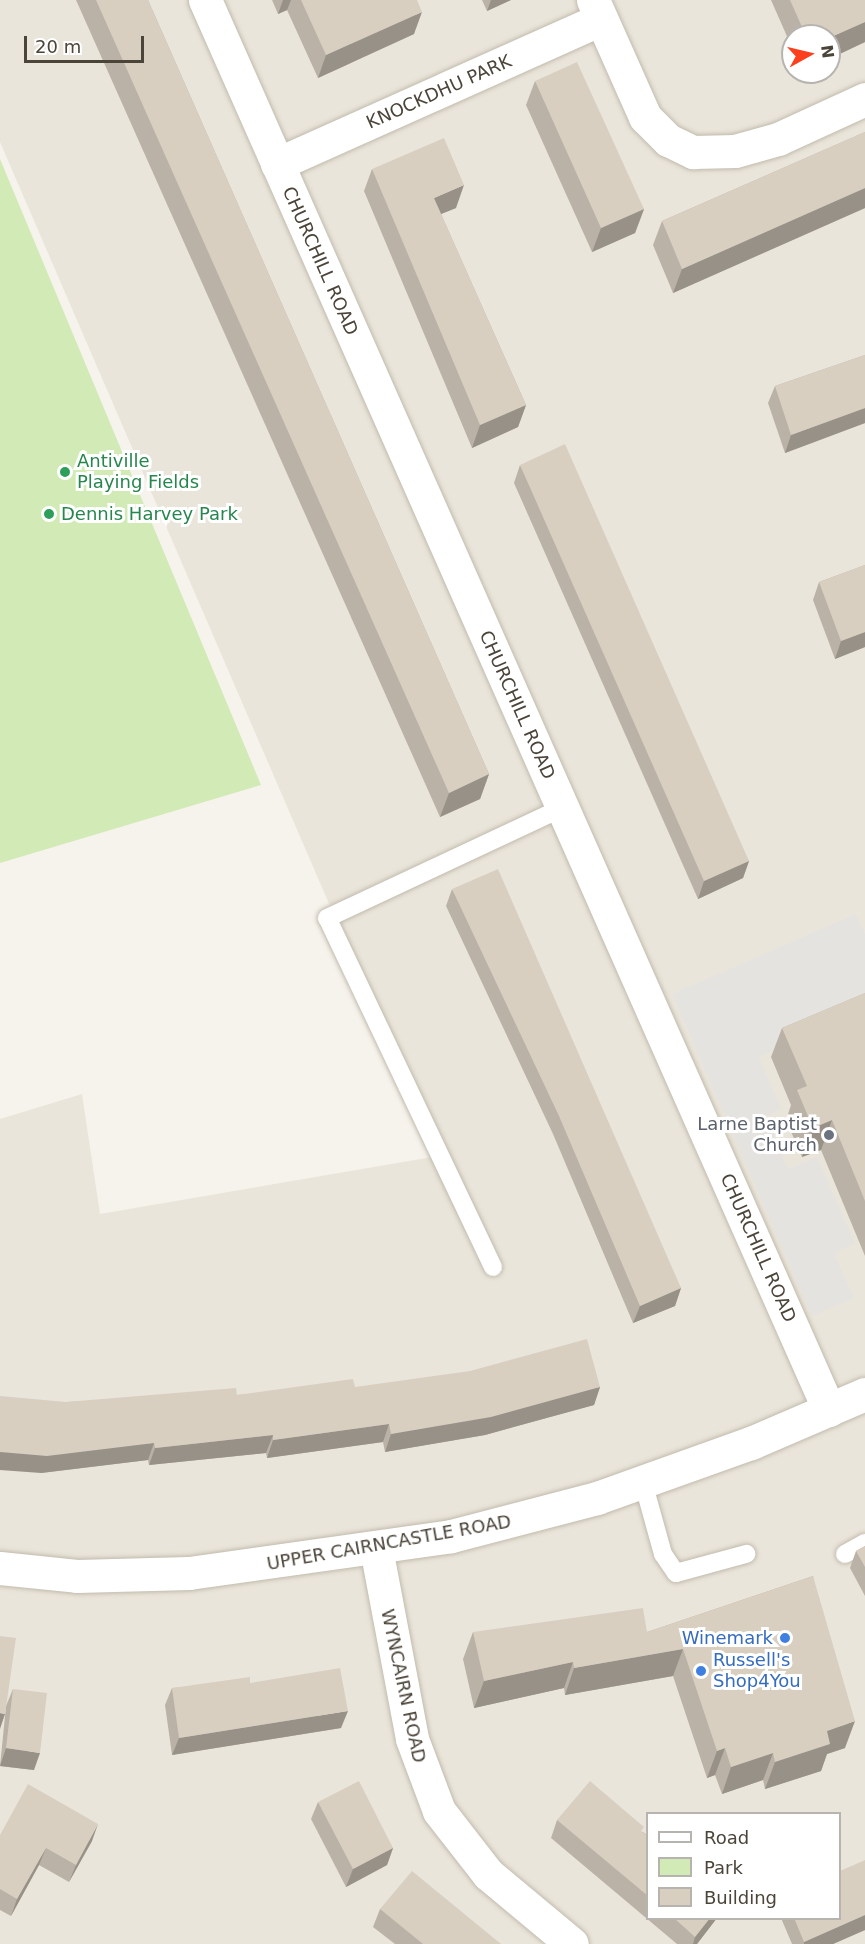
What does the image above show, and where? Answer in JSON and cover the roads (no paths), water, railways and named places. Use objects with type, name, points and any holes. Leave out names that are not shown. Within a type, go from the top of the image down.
[{"type":"street","name":"CHURCHILL ROAD","points":[[205,0],[829,1410]]},
{"type":"street","name":"KNOCKDHU PARK","points":[[277,164],[597,10],[645,117],[668,140],[693,152],[752,147],[865,99]]},
{"type":"street","name":"UPPER CAIRNCASTLE ROAD","points":[[0,1568],[77,1576],[189,1573],[376,1548],[522,1520],[643,1482],[865,1394]]},
{"type":"street","name":"WYNCAIRN ROAD","points":[[376,1548],[412,1739],[439,1811],[488,1874],[572,1944]]},
{"type":"lane","points":[[493,1267],[327,918],[562,808]]},
{"type":"lane","points":[[643,1482],[663,1554],[676,1573],[746,1554]]},
{"type":"lane","points":[[845,1554],[865,1543]]},
{"type":"place","name":"Antiville Playing Fields","points":[[65,472]]},
{"type":"place","name":"Dennis Harvey Park","points":[[49,514]]},
{"type":"place","name":"Larne Baptist Church","points":[[829,1135]]},
{"type":"place","name":"Winemark","points":[[785,1638]]},
{"type":"place","name":"Russell's Shop4You","points":[[701,1671]]}]
